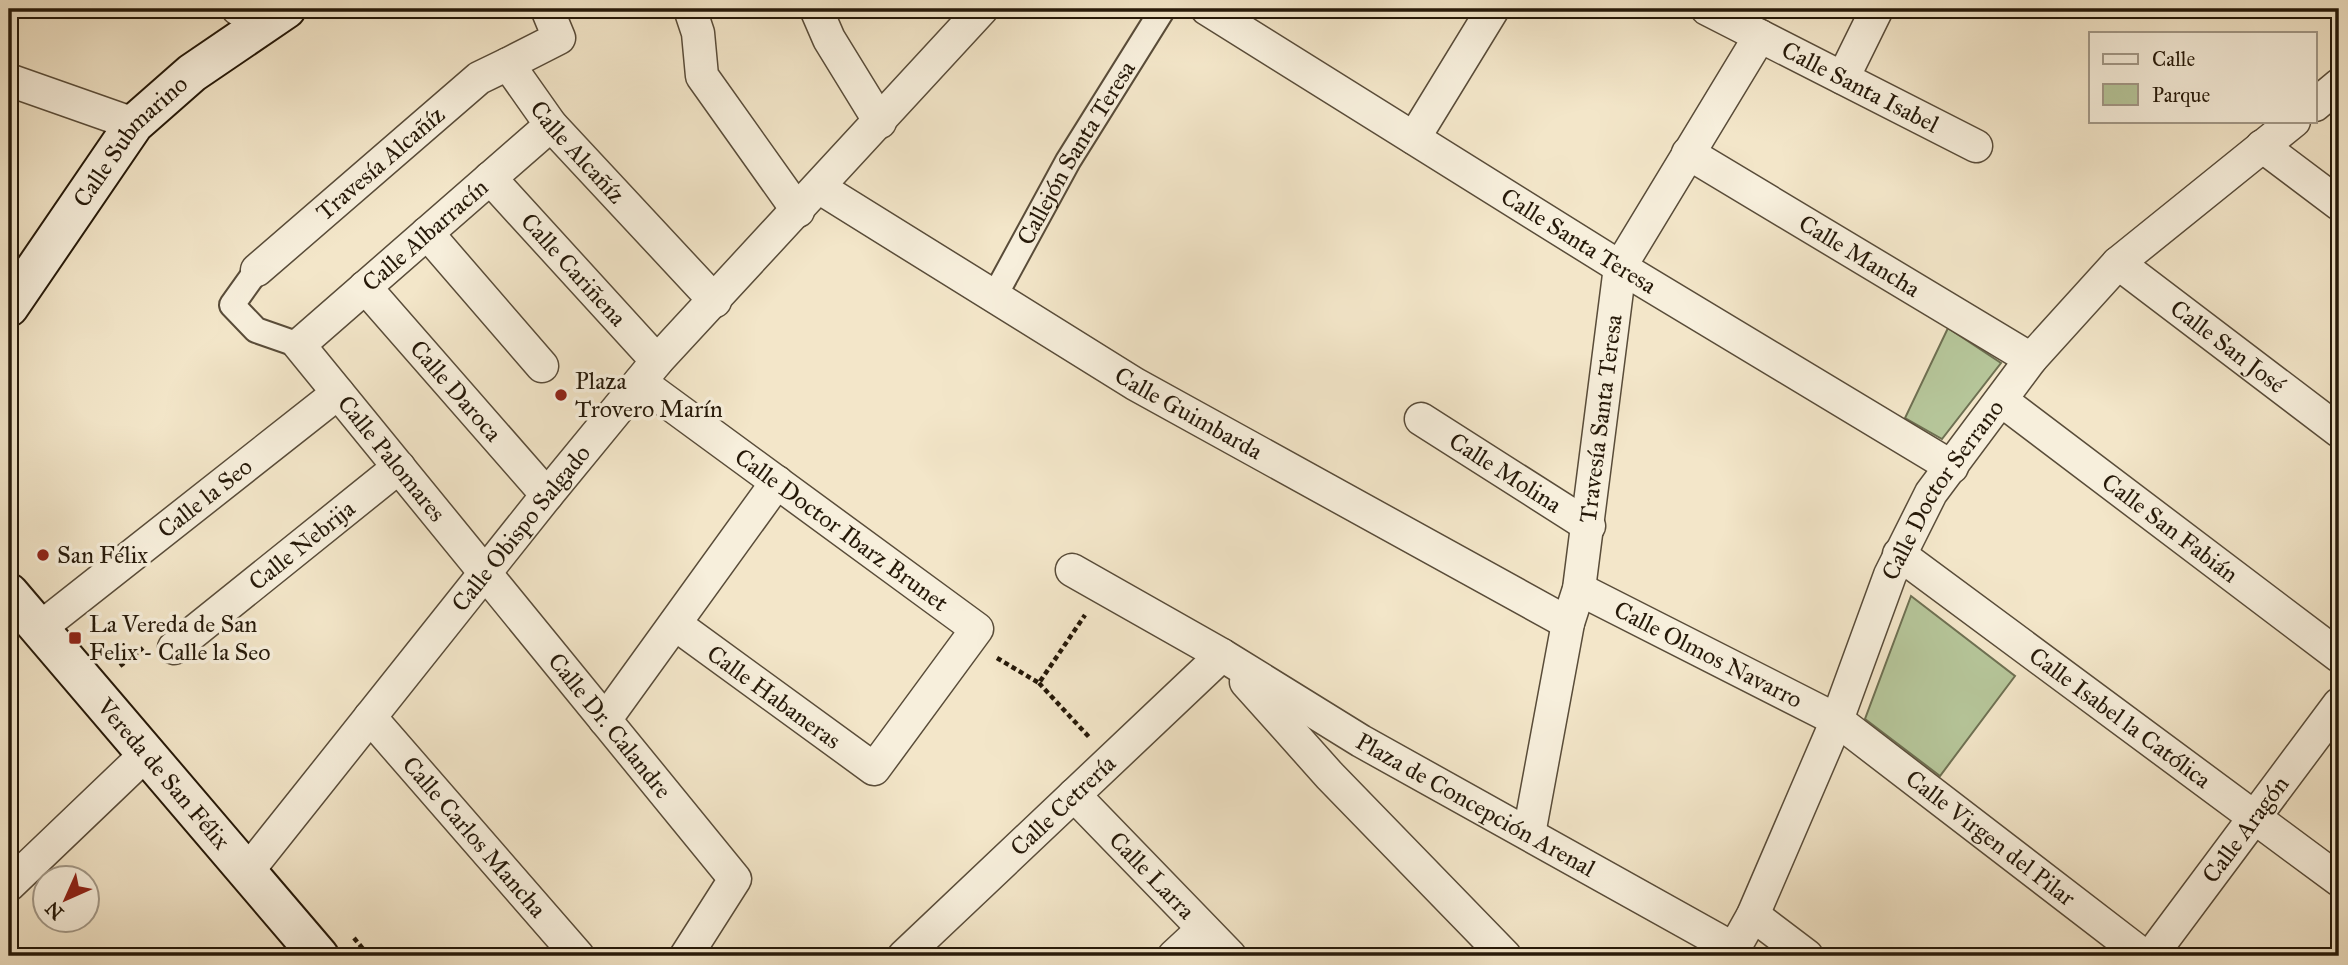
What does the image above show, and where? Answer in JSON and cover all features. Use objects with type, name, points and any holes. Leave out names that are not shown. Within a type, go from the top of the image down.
[{"type":"main road","name":"Calle Submarino","points":[[15,284],[134,124],[264,12]]},
{"type":"main road","name":"Vereda de San Félix","points":[[9,593],[318,956]]},
{"type":"street","points":[[508,64],[559,38],[547,9]]},
{"type":"street","points":[[690,9],[698,33],[702,76],[798,211]]},
{"type":"street","points":[[816,9],[829,39],[880,122]]},
{"type":"street","name":"Calle Obispo Salgado","points":[[246,873],[485,572],[649,372],[982,9]]},
{"type":"street","name":"Callejón Santa Teresa","points":[[994,297],[1068,161],[1163,9]]},
{"type":"street","name":"Calle Santa Teresa","points":[[1207,9],[1620,267],[1952,467]]},
{"type":"street","points":[[1414,138],[1493,9]]},
{"type":"street","name":"Calle Santa Isabel","points":[[1707,9],[1976,146]]},
{"type":"street","points":[[1843,78],[1877,9]]},
{"type":"street","name":"Travesía Santa Teresa","points":[[1528,834],[1568,623],[1579,589],[1620,267],[1760,36]]},
{"type":"street","name":"Calle Alcañíz","points":[[508,64],[551,125],[715,301]]},
{"type":"street","name":"Travesía Alcañíz","points":[[257,270],[479,78],[508,64]]},
{"type":"street","points":[[9,80],[134,124]]},
{"type":"street","points":[[2316,104],[2339,85]]},
{"type":"street","name":"Calle Doctor Serrano","points":[[1732,953],[1753,915],[1837,720],[1899,554],[1931,494],[2031,359],[2118,262],[2293,122]]},
{"type":"street","name":"Calle Albarracín","points":[[299,345],[551,125]]},
{"type":"street","points":[[2262,146],[2339,205]]},
{"type":"street","name":"Calle Mancha","points":[[1688,153],[2031,359]]},
{"type":"street","name":"Calle Cariñena","points":[[490,178],[649,372]]},
{"type":"street","name":"Calle Guimbarda","points":[[820,188],[1135,384],[1568,623]]},
{"type":"street","points":[[427,233],[542,366]]},
{"type":"street","name":"Calle San José","points":[[2118,262],[2339,432]]},
{"type":"street","points":[[257,270],[232,305],[256,330],[299,345]]},
{"type":"street","name":"Calle Daroca","points":[[365,287],[547,495]]},
{"type":"street","name":"Calle Palomares","points":[[299,345],[485,572]]},
{"type":"street","name":"Calle Doctor Ibarz Brunet","points":[[649,372],[777,482],[977,629]]},
{"type":"street","name":"Calle la Seo","points":[[40,628],[338,393]]},
{"type":"street","name":"Calle San Fabián","points":[[2001,400],[2339,656]]},
{"type":"street","name":"Calle Molina","points":[[1421,419],[1589,526]]},
{"type":"street","name":"Calle Nebrija","points":[[174,648],[399,467]]},
{"type":"street","points":[[605,720],[777,482]]},
{"type":"street","name":"Calle Isabel la Católica","points":[[1899,554],[2339,880]]},
{"type":"street","name":"Plaza de Concepción Arenal","points":[[1072,570],[1222,655],[1361,741],[1528,834],[1732,953]]},
{"type":"street","name":"Calle Dr. Calandre","points":[[485,572],[735,879],[686,956]]},
{"type":"street","name":"Calle Olmos Navarro","points":[[1579,589],[1837,720]]},
{"type":"street","name":"Calle Habaneras","points":[[675,624],[874,769],[977,629]]},
{"type":"street","name":"Plaza de Concepción Arenal","points":[[1222,655],[1330,776],[1505,956]]},
{"type":"street","name":"Calle Cetrería","points":[[904,956],[1222,655]]},
{"type":"street","name":"Calle Aragón","points":[[2151,956],[2339,704]]},
{"type":"street","name":"Calle Carlos Mancha","points":[[370,717],[578,956]]},
{"type":"street","name":"Calle Virgen del Pilar","points":[[1837,720],[2144,956]]},
{"type":"street","points":[[9,885],[145,755]]},
{"type":"street","name":"Calle Larra","points":[[1074,795],[1230,956]]},
{"type":"street","points":[[1753,915],[1807,956]]},
{"type":"street","points":[[1174,956],[1203,929]]},
{"type":"path","points":[[1039,683],[1104,588]]},
{"type":"path","points":[[977,629],[991,653],[1039,683],[1111,760]]},
{"type":"path","points":[[91,689],[151,641],[174,648]]},
{"type":"green space","points":[[1948,328],[2001,363],[1942,439],[1905,418]]},
{"type":"green space","points":[[1911,596],[2015,676],[1940,776],[1865,719]]},
{"type":"place","name":"Plaza Trovero Marín","points":[[561,395]]},
{"type":"place","name":"San Félix","points":[[43,555]]},
{"type":"place","name":"La Vereda de San Felix - Calle la Seo","points":[[75,638]]}]
